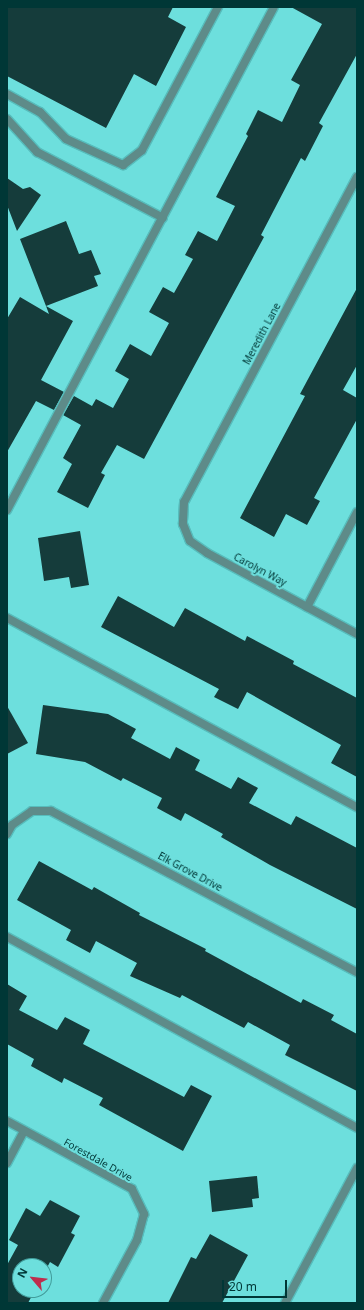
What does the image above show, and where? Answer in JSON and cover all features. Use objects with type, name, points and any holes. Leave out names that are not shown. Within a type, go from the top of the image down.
[{"type":"street","points":[[7,94],[40,112],[66,139],[123,165],[142,150],[218,7]]},
{"type":"street","points":[[7,510],[274,7]]},
{"type":"street","points":[[7,119],[37,152],[163,218]]},
{"type":"street","name":"Meredith Lane","points":[[184,502],[357,177]]},
{"type":"street","name":"Carolyn Way","points":[[184,502],[183,524],[190,541],[207,553],[357,634]]},
{"type":"street","points":[[307,607],[357,512]]},
{"type":"street","points":[[7,618],[357,807]]},
{"type":"street","name":"Elk Grove Drive","points":[[7,834],[12,825],[32,811],[51,811],[64,816],[357,972]]},
{"type":"street","points":[[7,937],[357,1128]]},
{"type":"street","name":"Forestdale Drive","points":[[7,1121],[132,1189],[144,1214],[137,1240],[103,1303]]},
{"type":"street","points":[[7,1163],[24,1131]]},
{"type":"street","points":[[285,1303],[357,1168]]},
{"type":"building","points":[[7,7],[173,7],[168,17],[186,27],[156,86],[134,74],[106,128],[7,76]]},
{"type":"building","points":[[291,7],[357,7],[357,54],[319,123],[323,126],[305,161],[301,158],[261,235],[264,237],[144,459],[117,445],[101,473],[105,475],[88,508],[57,492],[72,464],[63,458],[81,425],[63,415],[74,396],[92,406],[96,399],[113,408],[129,379],[115,371],[130,344],[151,356],[169,323],[149,312],[163,287],[174,293],[193,259],[185,255],[198,231],[217,241],[235,206],[216,197],[248,136],[246,134],[258,110],[282,122],[300,85],[291,80],[322,24]]},
{"type":"building","points":[[7,178],[23,189],[30,187],[41,195],[17,231],[7,205]]},
{"type":"building","points":[[66,221],[79,254],[91,250],[101,274],[94,276],[98,286],[46,306],[20,239]]},
{"type":"building","points":[[357,288],[357,365],[343,390],[357,398],[357,419],[314,498],[320,501],[307,525],[286,514],[274,537],[240,518],[305,396],[300,394]]},
{"type":"building","points":[[20,297],[49,314],[46,306],[73,321],[41,380],[64,392],[54,410],[36,401],[7,452],[7,319]]},
{"type":"building","points":[[80,531],[89,585],[71,588],[69,577],[44,581],[38,538]]},
{"type":"building","points":[[118,596],[174,627],[185,608],[245,641],[247,636],[294,661],[293,664],[357,698],[357,777],[331,763],[341,745],[247,692],[238,709],[214,697],[219,689],[101,627]]},
{"type":"building","points":[[43,705],[108,714],[136,729],[131,738],[170,759],[176,747],[200,760],[195,770],[231,789],[238,777],[258,788],[249,803],[291,825],[296,816],[357,848],[357,909],[270,865],[221,837],[223,834],[185,813],[181,821],[157,808],[162,798],[123,778],[121,781],[85,762],[36,754]]},
{"type":"building","points":[[7,706],[28,743],[7,754]]},
{"type":"building","points":[[39,861],[92,890],[94,887],[140,913],[139,915],[206,949],[205,951],[301,1003],[303,999],[334,1015],[331,1020],[357,1034],[357,1091],[285,1055],[290,1045],[248,1022],[244,1028],[182,995],[180,998],[130,976],[137,963],[96,941],[90,953],[66,940],[71,930],[17,900]]},
{"type":"building","points":[[7,984],[27,996],[19,1010],[57,1030],[65,1017],[90,1030],[83,1044],[184,1097],[191,1085],[212,1096],[183,1151],[99,1105],[103,1098],[64,1078],[62,1083],[31,1066],[34,1059],[7,1044]]},
{"type":"building","points":[[257,1176],[259,1198],[252,1199],[253,1207],[212,1212],[209,1181]]},
{"type":"building","points":[[50,1200],[80,1216],[71,1233],[75,1235],[58,1267],[52,1263],[52,1258],[12,1258],[12,1298],[31,1298],[28,1303],[7,1303],[7,1265],[18,1245],[9,1240],[26,1208],[40,1216]]},
{"type":"building","points":[[210,1234],[248,1255],[222,1303],[168,1303],[191,1257],[196,1259]]}]
